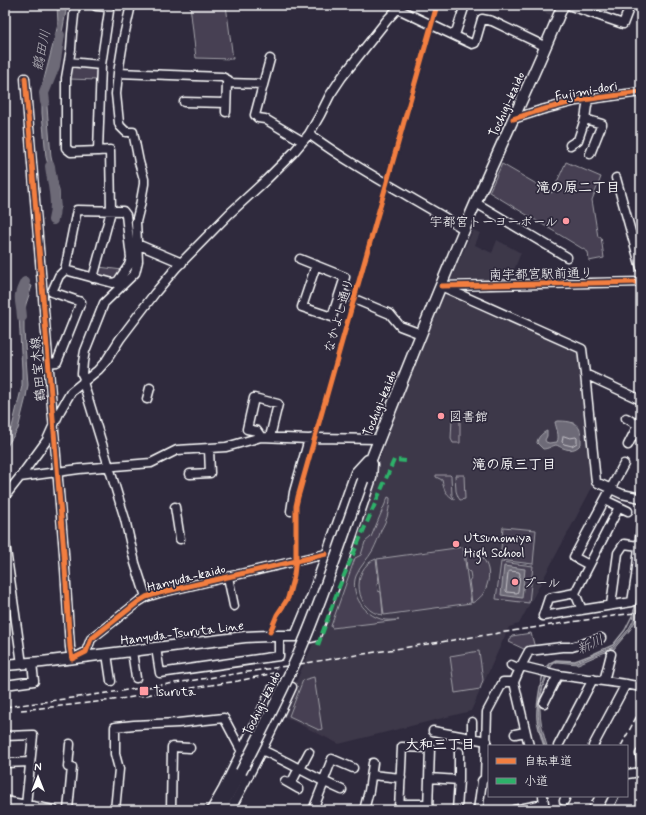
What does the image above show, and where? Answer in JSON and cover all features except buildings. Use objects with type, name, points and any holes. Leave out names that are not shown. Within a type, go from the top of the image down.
[{"type":"main road","name":"Tochigi-kaido","points":[[220,810],[285,685],[302,646],[362,480],[421,334],[464,229],[563,5]]},
{"type":"main road","name":"Hanyuda-Tsuruta Line","points":[[72,658],[245,637],[298,636],[356,473],[373,454]]},
{"type":"main road","points":[[311,638],[315,636],[328,602],[371,478],[373,454]]},
{"type":"main road","name":"Hanyuda-kaido","points":[[5,665],[27,664],[72,658]]},
{"type":"street","points":[[76,5],[66,78],[66,148],[71,152],[110,150],[111,211],[93,278]]},
{"type":"street","points":[[94,5],[107,7],[109,11],[101,65],[98,151]]},
{"type":"street","points":[[65,270],[113,283],[118,281],[138,261],[136,222],[144,179],[133,132],[126,132],[119,123],[116,94],[118,73],[131,5]]},
{"type":"street","points":[[455,35],[465,5]]},
{"type":"street","points":[[568,5],[624,24],[628,11]]},
{"type":"street","points":[[5,496],[47,440],[60,411],[71,392],[98,370],[106,361],[154,293],[229,214],[293,153],[309,134],[330,95],[342,77],[399,7],[472,44],[475,43],[482,19],[492,21],[540,44]]},
{"type":"street","points":[[270,59],[255,115],[258,118],[265,119],[302,141]]},
{"type":"street","points":[[69,62],[101,65]]},
{"type":"street","points":[[118,73],[222,77],[228,80],[226,108],[184,102]]},
{"type":"street","name":"鶴田宝木線","points":[[25,78],[72,658]]},
{"type":"street","points":[[227,83],[263,84]]},
{"type":"street","name":"Fujimi-dori","points":[[513,119],[576,101],[641,92]]},
{"type":"street","points":[[570,146],[578,140],[585,119],[588,99]]},
{"type":"street","points":[[585,119],[602,124],[590,154]]},
{"type":"street","points":[[309,134],[386,184],[464,229]]},
{"type":"street","points":[[616,178],[641,268]]},
{"type":"street","points":[[476,203],[567,257]]},
{"type":"street","points":[[52,292],[59,276],[65,270],[78,210],[123,211],[126,215],[132,267],[135,273],[104,303],[85,351],[82,374],[84,378],[83,382],[146,597]]},
{"type":"street","points":[[137,244],[182,263]]},
{"type":"street","points":[[300,259],[316,265],[345,277],[332,317],[302,307],[316,265]]},
{"type":"street","name":"南宇都宮駅前通り","points":[[441,286],[641,282]]},
{"type":"street","points":[[441,286],[582,349],[596,482],[622,494],[641,498]]},
{"type":"street","points":[[42,293],[52,292],[81,302],[57,362],[48,363]]},
{"type":"street","points":[[340,293],[390,314],[400,326],[421,334]]},
{"type":"street","points":[[585,374],[641,400]]},
{"type":"street","points":[[147,399],[150,388]]},
{"type":"street","points":[[261,437],[257,431],[247,429],[254,398],[278,404],[270,437]]},
{"type":"street","points":[[626,418],[640,422],[628,445]]},
{"type":"street","points":[[20,477],[108,466],[151,463],[176,450],[226,447],[261,437],[379,439]]},
{"type":"street","points":[[291,511],[294,492],[309,439]]},
{"type":"street","points":[[190,474],[210,473],[209,449]]},
{"type":"street","points":[[589,565],[574,557],[624,464]]},
{"type":"street","points":[[605,500],[628,511]]},
{"type":"street","points":[[175,507],[180,539]]},
{"type":"street","points":[[582,610],[576,593],[619,507]]},
{"type":"street","points":[[576,593],[549,598],[543,616],[632,602],[641,528]]},
{"type":"street","points":[[5,543],[27,664],[38,681],[5,686]]},
{"type":"street","points":[[611,605],[618,553],[624,544],[639,546]]},
{"type":"street","name":"Hanyuda-kaido","points":[[72,658],[86,652],[91,639],[146,597],[326,554]]},
{"type":"street","points":[[228,577],[234,606]]},
{"type":"street","points":[[156,648],[160,673],[279,656],[279,636]]},
{"type":"street","points":[[529,745],[514,682],[529,650],[562,646],[572,647],[601,638]]},
{"type":"street","points":[[132,651],[136,678]]},
{"type":"street","points":[[107,654],[111,681]]},
{"type":"street","points":[[604,681],[611,654]]},
{"type":"street","points":[[510,664],[521,668],[558,675],[641,687]]},
{"type":"street","points":[[544,703],[558,675]]},
{"type":"street","points":[[559,745],[593,680]]},
{"type":"street","points":[[478,810],[482,781],[487,777],[488,712],[503,682],[514,682]]},
{"type":"street","points":[[594,745],[626,684]]},
{"type":"street","points":[[230,810],[262,750],[292,687],[289,688]]},
{"type":"street","points":[[211,810],[242,752],[272,689],[276,689]]},
{"type":"street","points":[[115,810],[119,769],[115,754],[115,727],[224,718],[242,752]]},
{"type":"street","points":[[472,722],[472,739]]},
{"type":"street","points":[[433,731],[487,741]]},
{"type":"street","points":[[515,734],[526,732]]},
{"type":"street","points":[[5,736],[33,735],[26,805]]},
{"type":"street","points":[[68,810],[72,767],[68,767],[70,744]]},
{"type":"street","points":[[171,810],[172,747],[190,748]]},
{"type":"street","points":[[402,747],[430,748],[428,807],[399,807],[400,778],[402,747]]},
{"type":"street","points":[[262,750],[342,790]]},
{"type":"street","points":[[299,789],[288,783],[309,752]]},
{"type":"street","points":[[457,810],[459,752]]},
{"type":"street","points":[[317,809],[332,759],[353,768]]},
{"type":"street","points":[[5,763],[30,762]]},
{"type":"street","points":[[364,810],[369,791],[373,763]]},
{"type":"street","points":[[628,774],[641,772]]},
{"type":"street","points":[[372,775],[400,778]]},
{"type":"street","points":[[429,778],[458,780]]},
{"type":"street","points":[[608,810],[614,797]]},
{"type":"street","points":[[5,801],[54,810]]},
{"type":"street","points":[[514,810],[544,803]]},
{"type":"shaded area","points":[[190,5],[226,5],[233,59],[196,58]]},
{"type":"shaded area","points":[[525,5],[558,5],[553,16]]},
{"type":"shaded area","points":[[72,65],[95,68],[98,71],[97,80],[69,79]]},
{"type":"shaded area","name":"宇都宮トーヨーボール","points":[[566,162],[601,177],[592,200],[598,237],[601,237],[604,258],[589,261],[588,252],[489,192],[502,164],[552,193]]},
{"type":"shaded area","points":[[473,230],[480,233],[475,245],[492,253],[497,240],[521,253],[509,282],[449,283]]},
{"type":"shaded area","points":[[99,267],[122,270],[115,279],[98,277],[97,273]]},
{"type":"shaded area","name":"Utsunomiya High School","points":[[445,293],[581,351],[594,484],[519,624],[509,627],[471,711],[339,744],[281,715],[323,622],[397,409]]},
{"type":"shaded area","points":[[452,419],[460,419],[460,443],[453,443],[451,439]]},
{"type":"shaded area","points":[[436,475],[451,476],[452,495],[455,500],[449,496],[442,480],[436,477]]},
{"type":"shaded area","points":[[455,475],[464,475],[465,499],[460,500],[458,497]]},
{"type":"shaded area","points":[[388,497],[390,498],[390,502],[386,520],[373,550],[356,576],[355,588],[356,595],[362,606],[372,615],[383,620],[399,620],[332,628],[331,626],[355,558],[361,555],[365,542],[371,537]]},
{"type":"shaded area","points":[[503,527],[536,530],[533,564],[500,560]]},
{"type":"shaded area","points":[[463,547],[471,603],[384,615],[377,559]]},
{"type":"shaded area","points":[[465,547],[481,556],[485,561],[488,572],[485,591],[480,598],[472,603],[469,581],[471,578],[470,572],[467,570]]},
{"type":"shaded area","points":[[376,559],[379,582],[377,584],[378,591],[381,592],[383,615],[366,607],[359,590],[359,580],[362,571],[368,564]]},
{"type":"shaded area","name":"プール","points":[[501,562],[533,566],[529,603],[496,599]]},
{"type":"shaded area","points":[[531,633],[535,648],[526,650],[509,642],[512,636]]},
{"type":"shaded area","points":[[479,651],[483,680],[480,689],[455,693],[450,656]]},
{"type":"shaded area","points":[[314,677],[322,729],[319,730],[289,716],[303,680]]},
{"type":"water","points":[[57,5],[66,5],[66,11],[61,38],[46,82],[51,157],[59,191],[60,207],[55,220],[51,218],[54,194],[53,183],[46,157],[42,113],[42,87],[58,24]]},
{"type":"water","points":[[23,283],[32,286],[24,315],[28,385],[18,429],[5,449],[5,438],[12,427],[22,386],[19,315]]},
{"type":"water","points":[[555,422],[570,422],[577,425],[581,433],[581,444],[579,446],[570,450],[556,445],[543,449],[537,443],[540,436],[547,431],[546,442],[557,442],[558,435]]},
{"type":"water","points":[[641,565],[641,579],[636,620],[630,630],[614,649],[578,664],[557,662],[552,665],[541,694],[542,689],[549,666],[553,662],[558,661],[577,662],[613,647],[628,630],[633,621]]},
{"type":"water","points":[[504,566],[525,569],[522,598],[501,595]]},
{"type":"water","points":[[541,694],[540,709],[543,732],[547,745],[545,745],[540,730],[538,712]]},
{"type":"waterway","name":"鶴田川","points":[[45,102],[44,93],[55,66],[60,35]]},
{"type":"waterway","name":"鶴田川","points":[[50,166],[55,200],[53,220]]},
{"type":"waterway","name":"鶴田川","points":[[22,317],[20,296],[25,282]]},
{"type":"waterway","name":"新川","points":[[545,670],[550,663],[556,660],[575,661],[613,645],[625,630],[636,605]]},
{"type":"waterway","name":"新川","points":[[543,675],[538,697],[537,719],[544,745]]},
{"type":"railway","points":[[5,707],[164,685],[641,612]]},
{"type":"railway","points":[[21,710],[113,700],[238,681],[274,673]]},
{"type":"railway","points":[[622,745],[641,708]]},
{"type":"railway","points":[[587,810],[594,797]]},
{"type":"marked path","points":[[318,645],[339,587],[394,460],[407,461]]},
{"type":"cycle path","name":"なかよし通り","points":[[270,632],[277,615],[288,598],[294,575],[296,558],[296,506],[298,497],[437,5]]},
{"type":"cycle path","points":[[25,78],[72,659],[86,652],[91,639],[146,597],[326,554]]},
{"type":"cycle path","points":[[513,119],[576,101],[641,92]]},
{"type":"cycle path","points":[[441,286],[641,282]]},
{"type":"place","name":"宇都宮トーヨーボール","points":[[566,221]]},
{"type":"place","name":"図書館","points":[[441,416]]},
{"type":"place","name":"Utsunomiya High School","points":[[456,544]]},
{"type":"place","name":"プール","points":[[515,582]]},
{"type":"place","name":"Tsuruta","points":[[144,691]]},
{"type":"district","name":"滝の原二丁目","points":[[578,187]]},
{"type":"district","name":"滝の原三丁目","points":[[514,464]]},
{"type":"district","name":"大和三丁目","points":[[440,744]]}]
